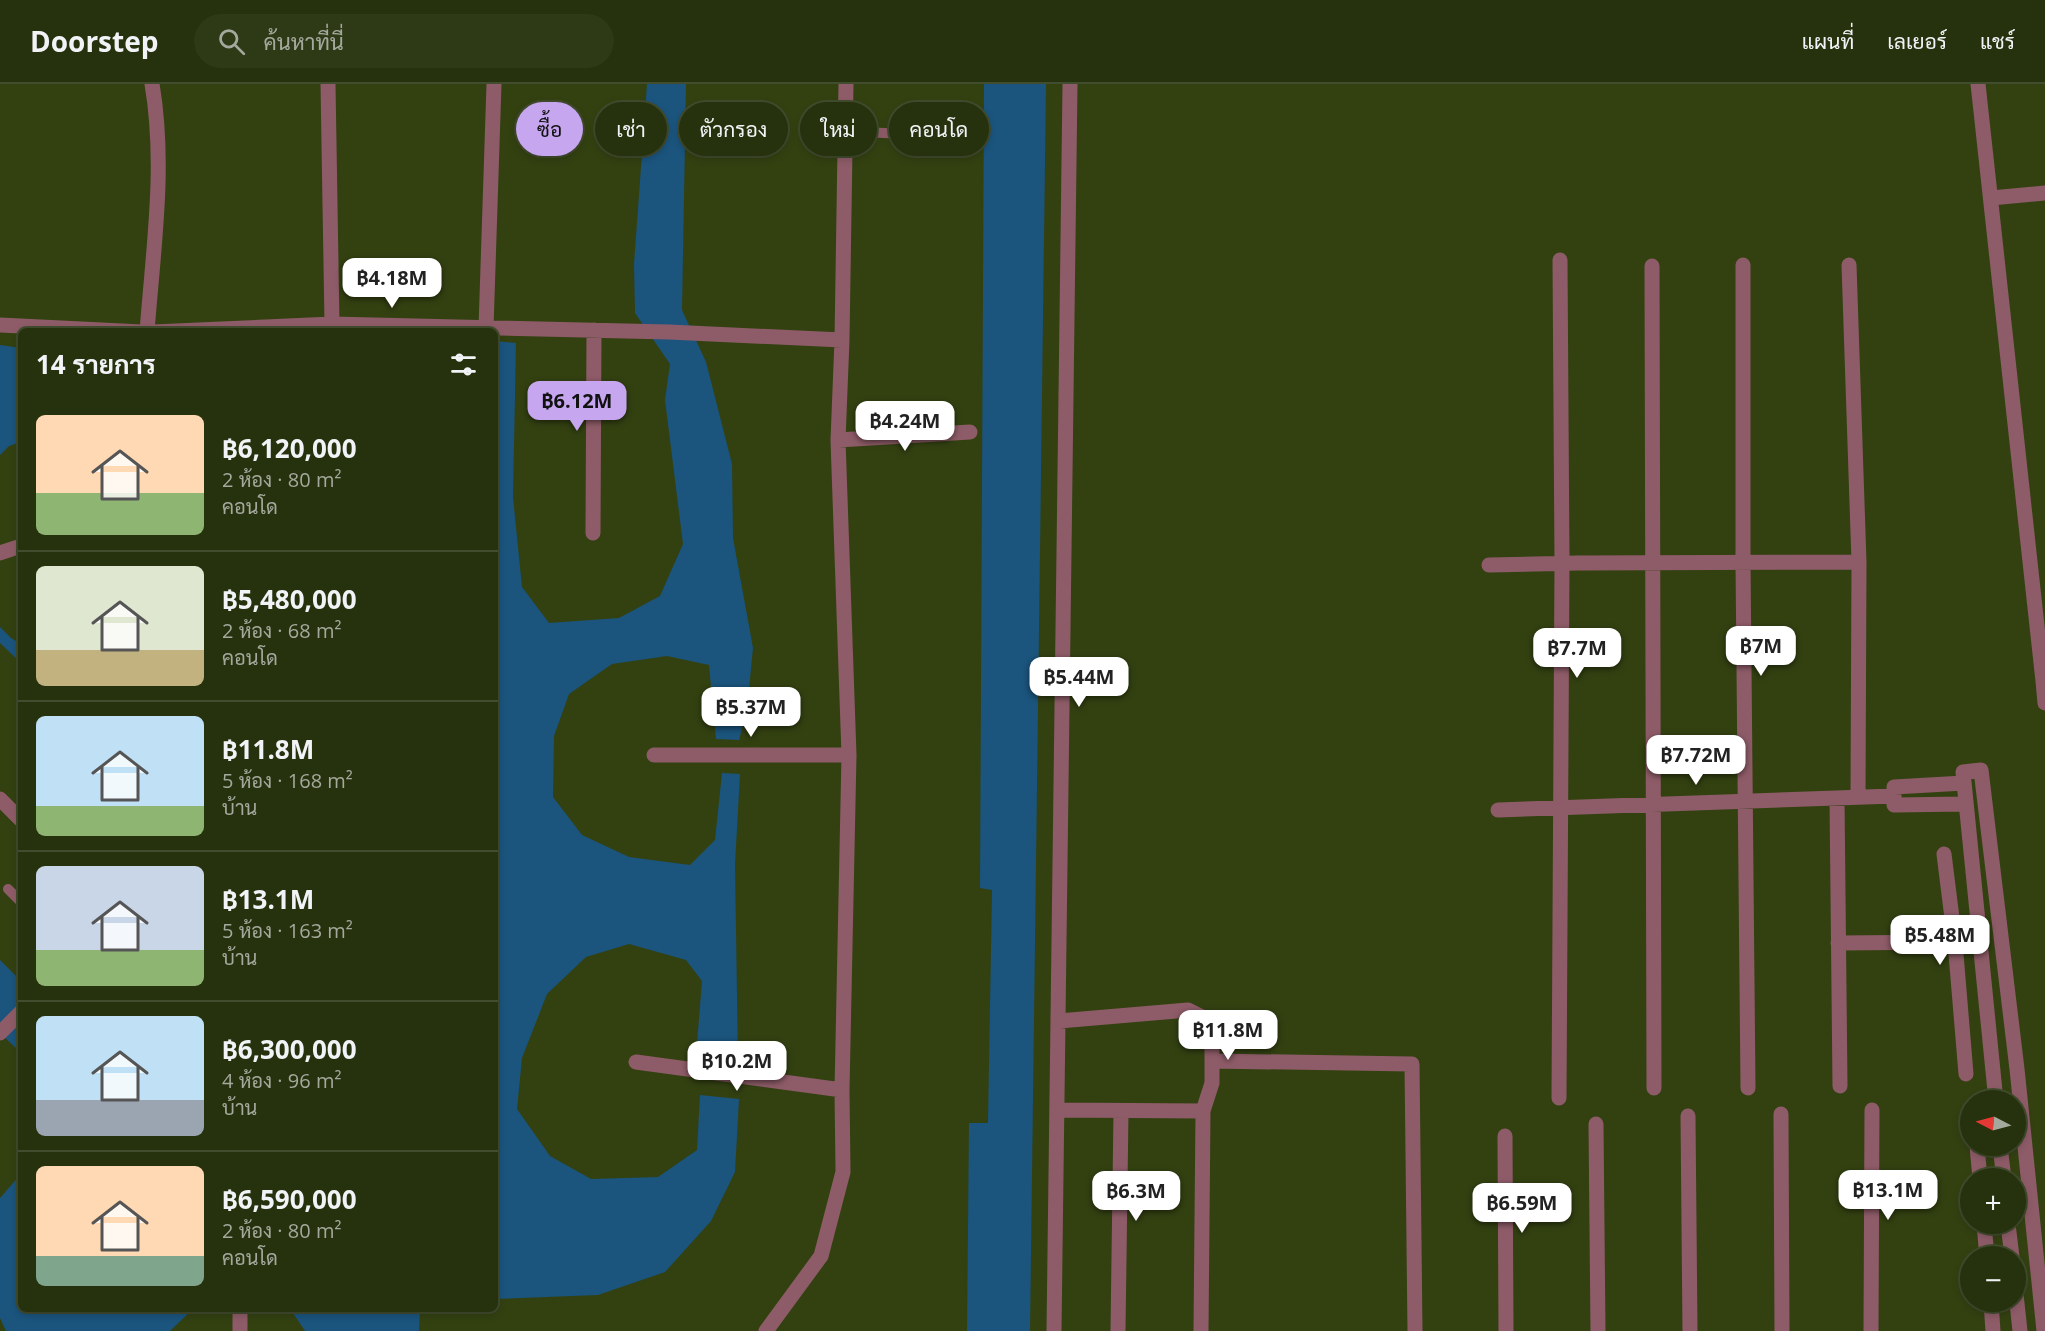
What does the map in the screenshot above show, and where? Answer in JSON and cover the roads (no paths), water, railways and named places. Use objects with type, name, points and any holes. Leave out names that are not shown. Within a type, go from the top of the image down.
[{"type":"street","points":[[147,328],[158,189],[158,122],[152,84]]},
{"type":"street","points":[[328,84],[332,324]]},
{"type":"street","points":[[486,328],[494,84]]},
{"type":"street","points":[[846,84],[846,102]]},
{"type":"street","points":[[1054,1331],[1070,84]]},
{"type":"street","points":[[1978,84],[2045,703]]},
{"type":"street","points":[[766,1331],[821,1256],[843,1172],[842,1090],[849,755],[838,440],[845,156]]},
{"type":"street","points":[[1991,198],[2045,193]]},
{"type":"street","points":[[1559,1098],[1562,563],[1560,260]]},
{"type":"street","points":[[1652,266],[1654,1088]]},
{"type":"street","points":[[1743,266],[1743,562],[1748,1088]]},
{"type":"street","points":[[1850,266],[1859,562],[1858,797]]},
{"type":"street","points":[[242,328],[332,324],[386,328]]},
{"type":"street","points":[[0,325],[61,328]]},
{"type":"street","points":[[498,328],[632,331],[842,340]]},
{"type":"street","points":[[593,533],[594,330]]},
{"type":"street","points":[[838,440],[970,432]]},
{"type":"street","points":[[0,553],[18,547]]},
{"type":"street","points":[[1489,565],[1859,562]]},
{"type":"street","points":[[654,755],[849,755]]},
{"type":"street","points":[[1995,1090],[1962,772],[1981,770],[2017,1069],[2044,1331]]},
{"type":"street","points":[[1964,783],[1894,787],[1894,805],[1966,804]]},
{"type":"street","points":[[1498,810],[1894,796]]},
{"type":"street","points":[[1837,798],[1840,1086]]},
{"type":"street","points":[[0,799],[18,817]]},
{"type":"street","points":[[1944,854],[1955,942],[1966,1074]]},
{"type":"street","points":[[1838,943],[1955,942]]},
{"type":"street","points":[[1059,1021],[1188,1010],[1212,1022],[1212,1083],[1203,1111],[1201,1331]]},
{"type":"street","points":[[0,1033],[18,1015]]},
{"type":"street","points":[[1212,1061],[1412,1064],[1415,1331]]},
{"type":"street","points":[[636,1062],[842,1090]]},
{"type":"street","points":[[1058,1110],[1203,1111]]},
{"type":"street","points":[[1871,1331],[1872,1110]]},
{"type":"street","points":[[1118,1331],[1120,1112]]},
{"type":"street","points":[[1781,1114],[1782,1331]]},
{"type":"street","points":[[1688,1116],[1690,1331]]},
{"type":"street","points":[[1596,1124],[1598,1331]]},
{"type":"street","points":[[1505,1136],[1506,1331]]},
{"type":"street","points":[[240,1312],[240,1331]]},
{"type":"street","points":[[1992,1312],[1993,1331]]},
{"type":"street","points":[[2018,1312],[2020,1331]]},
{"type":"lane","points":[[8,889],[18,899]]},
{"type":"water","points":[[647,84],[686,84],[686,102],[679,102],[679,156],[685,156],[682,310],[706,362],[732,464],[733,538],[753,648],[747,710],[739,740],[716,739],[709,665],[667,656],[612,664],[569,694],[554,736],[553,797],[582,835],[629,857],[690,865],[715,840],[722,773],[740,774],[735,864],[738,1062],[696,1056],[702,981],[686,960],[629,944],[586,957],[547,994],[522,1058],[517,1109],[550,1156],[591,1179],[658,1177],[697,1150],[700,1095],[739,1099],[735,1172],[711,1221],[665,1272],[598,1295],[498,1299],[498,341],[516,343],[513,497],[522,587],[549,623],[619,618],[660,596],[683,544],[665,400],[670,364],[635,313],[634,264],[642,156],[667,156],[667,102],[646,102]]},
{"type":"water","points":[[984,84],[1046,84],[1030,1331],[967,1331],[969,1123],[988,1123],[992,890],[980,888],[984,156],[989,156],[989,102],[984,102]]},
{"type":"water","points":[[0,345],[18,348],[18,443],[9,446],[0,455]]},
{"type":"water","points":[[0,627],[18,642],[18,660],[0,643]]},
{"type":"water","points":[[0,960],[18,978],[18,1050],[0,1033]]},
{"type":"water","points":[[18,1177],[18,1312],[190,1312],[170,1331],[6,1331],[0,1318],[0,1198]]},
{"type":"water","points":[[290,1312],[420,1312],[419,1331],[305,1331]]}]
